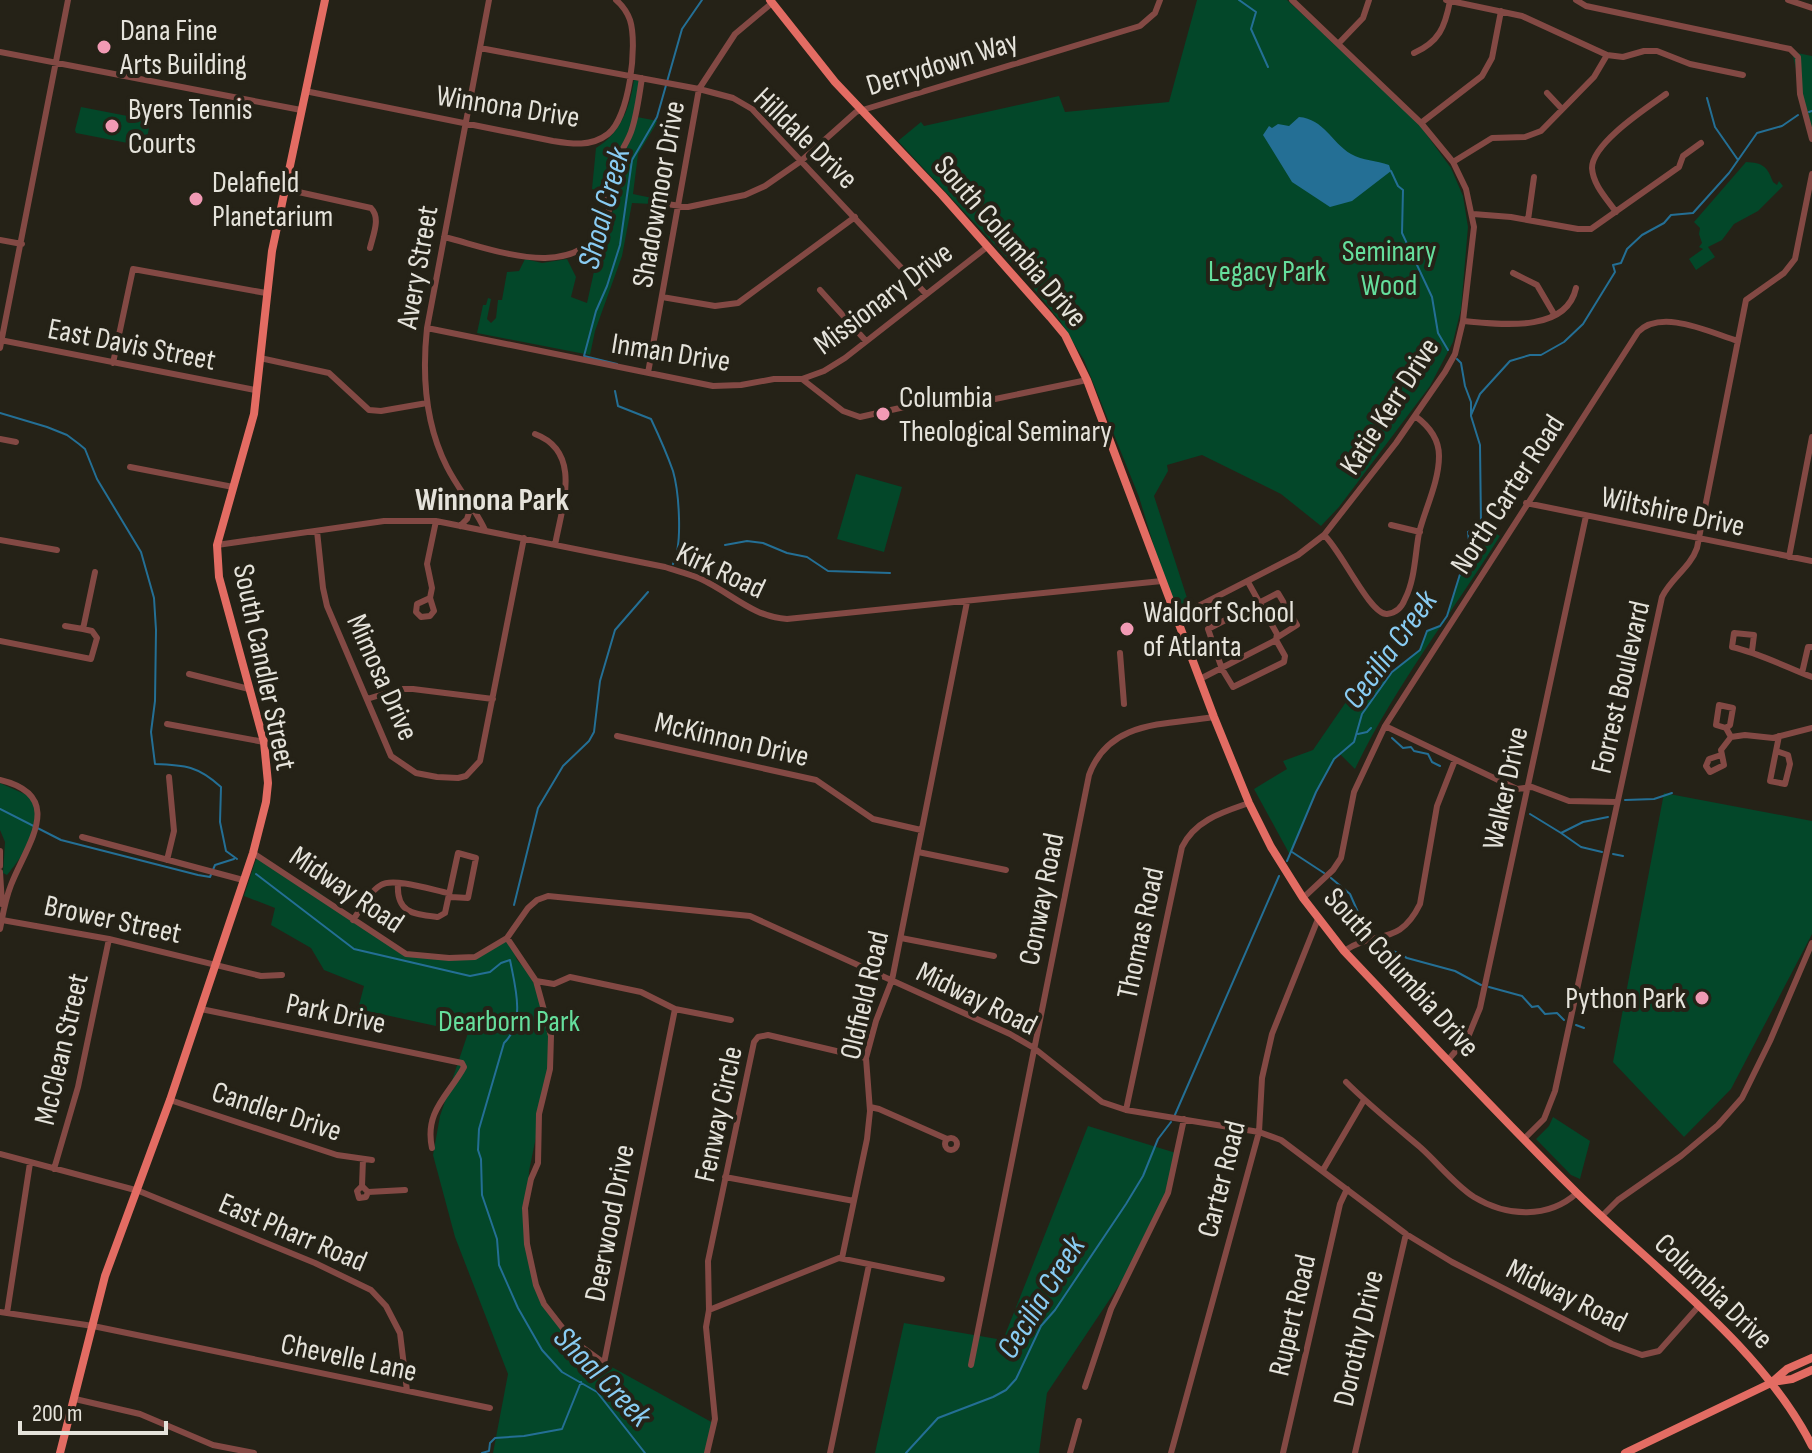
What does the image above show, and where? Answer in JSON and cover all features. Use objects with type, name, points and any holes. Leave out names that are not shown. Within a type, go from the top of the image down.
[{"type":"main road","name":"South Candler Street","points":[[60,1453],[105,1276],[139,1191],[250,861],[268,783],[264,742],[219,577],[217,545],[248,439],[266,293],[325,0]]},
{"type":"main road","name":"South Columbia Drive","points":[[771,2],[811,55],[1065,335],[1087,380],[1249,803],[1271,847],[1303,898],[1344,951],[1602,1216]]},
{"type":"main road","name":"Columbia Drive","points":[[1602,1216],[1739,1346],[1771,1383],[1812,1446]]},
{"type":"main road","points":[[1771,1383],[1787,1369],[1812,1358]]},
{"type":"main road","points":[[1625,1453],[1771,1383],[1792,1379],[1812,1370]]},
{"type":"street","points":[[0,343],[68,0]]},
{"type":"street","name":"Avery Street","points":[[485,530],[446,467],[437,445],[427,403],[424,357],[489,0]]},
{"type":"street","name":"Winnona Drive","points":[[305,91],[553,141],[585,144],[609,134],[618,122],[626,100],[632,34],[630,20],[616,0]]},
{"type":"street","name":"Derrydown Way","points":[[652,202],[688,207],[745,195],[765,186],[801,161],[856,112],[1140,26],[1155,13],[1160,0]]},
{"type":"street","name":"Katie Kerr Drive","points":[[1177,617],[1298,555],[1324,535],[1415,416],[1455,354],[1463,321],[1473,214],[1466,189],[1453,162],[1421,123],[1292,0]]},
{"type":"street","points":[[1339,43],[1363,18],[1369,0]]},
{"type":"street","points":[[1414,53],[1437,39],[1443,29],[1448,0],[1537,21],[1607,55],[1623,57],[1657,51],[1690,64],[1743,75]]},
{"type":"street","points":[[1576,0],[1586,6],[1783,47],[1795,53],[1798,57],[1800,94],[1812,139]]},
{"type":"street","points":[[1788,0],[1812,8]]},
{"type":"street","name":"Shadowmoor Drive","points":[[648,373],[699,89],[735,34],[771,2]]},
{"type":"street","points":[[1421,123],[1488,68],[1501,11]]},
{"type":"street","name":"Hilldale Drive","points":[[480,48],[665,82],[733,98],[752,109],[926,294]]},
{"type":"street","points":[[0,52],[301,110]]},
{"type":"street","points":[[1453,162],[1492,138],[1534,135],[1594,77],[1607,55]]},
{"type":"street","points":[[444,237],[544,259],[561,258],[587,245],[607,221],[610,206],[606,184],[630,133],[642,78]]},
{"type":"street","points":[[1547,93],[1562,109]]},
{"type":"street","points":[[1616,212],[1594,180],[1592,166],[1595,157],[1627,123],[1666,94]]},
{"type":"street","points":[[1473,214],[1591,229],[1679,167],[1683,156],[1701,143]]},
{"type":"street","name":"Forrest Boulevard","points":[[1524,1139],[1544,1119],[1555,1091],[1662,597],[1670,583],[1690,562],[1699,539],[1749,296],[1784,273],[1795,259],[1812,174]]},
{"type":"street","points":[[1528,220],[1534,177]]},
{"type":"street","points":[[285,189],[371,208],[375,211],[376,219],[370,248]]},
{"type":"street","points":[[662,297],[715,306],[738,303],[855,217]]},
{"type":"street","points":[[0,240],[22,244]]},
{"type":"street","name":"Missionary Drive","points":[[802,379],[824,371],[987,247]]},
{"type":"street","points":[[113,363],[133,269],[266,293]]},
{"type":"street","points":[[1513,273],[1537,285],[1554,314]]},
{"type":"street","points":[[1463,321],[1529,323],[1567,306],[1576,288]]},
{"type":"street","points":[[820,290],[866,341]]},
{"type":"street","name":"North Carter Road","points":[[1303,898],[1333,870],[1341,858],[1354,792],[1385,726],[1526,503],[1644,327],[1672,322],[1738,341]]},
{"type":"street","name":"Inman Drive","points":[[427,328],[713,386],[802,379]]},
{"type":"street","name":"East Davis Street","points":[[0,343],[255,390]]},
{"type":"street","points":[[260,358],[329,373],[369,410],[381,411],[427,403]]},
{"type":"street","points":[[802,379],[843,411],[860,417],[940,399],[995,399],[1087,380]]},
{"type":"street","points":[[1324,535],[1342,554],[1373,608],[1382,614],[1392,613],[1404,603],[1439,456],[1433,432],[1415,416]]},
{"type":"street","points":[[535,434],[544,438],[562,456],[566,466],[567,481],[555,545]]},
{"type":"street","points":[[1789,557],[1812,437]]},
{"type":"street","points":[[0,439],[16,442]]},
{"type":"street","points":[[130,467],[233,487]]},
{"type":"street","name":"Wiltshire Drive","points":[[1526,503],[1812,561]]},
{"type":"street","points":[[460,526],[467,519],[471,507]]},
{"type":"street","name":"Walker Drive","points":[[1448,1060],[1462,1047],[1477,1020],[1586,516]]},
{"type":"street","name":"Kirk Road","points":[[217,545],[384,521],[436,521],[682,572],[773,618],[837,616],[1162,581]]},
{"type":"street","points":[[430,598],[432,588],[427,564],[436,521]]},
{"type":"street","points":[[1391,525],[1420,532]]},
{"type":"street","name":"Mimosa Drive","points":[[317,531],[327,606],[391,756],[416,773],[458,778],[473,771],[480,761],[524,538]]},
{"type":"street","points":[[0,540],[57,550]]},
{"type":"street","points":[[83,629],[95,572]]},
{"type":"street","points":[[1200,679],[1222,669],[1277,639],[1295,627],[1296,623],[1278,593],[1259,602],[1208,629],[1222,669],[1233,687],[1284,662],[1285,656],[1277,639],[1259,602],[1248,582]]},
{"type":"street","name":"Oldfield Road","points":[[842,1258],[867,1139],[870,1107],[866,1058],[892,980],[967,602]]},
{"type":"street","points":[[0,641],[91,659],[97,638],[92,631],[65,626]]},
{"type":"street","points":[[1802,673],[1808,647],[1812,647]]},
{"type":"street","points":[[1752,651],[1769,661],[1812,677]]},
{"type":"street","points":[[1120,653],[1124,704]]},
{"type":"street","points":[[189,674],[249,689]]},
{"type":"street","points":[[367,699],[400,689],[493,699]]},
{"type":"street","name":"Conway Road","points":[[971,1365],[1094,760],[1119,735],[1214,717]]},
{"type":"street","points":[[167,724],[264,742]]},
{"type":"street","points":[[1385,726],[1517,789],[1532,787],[1569,801],[1617,802]]},
{"type":"street","points":[[1726,728],[1731,737]]},
{"type":"street","points":[[1731,737],[1773,738],[1812,728]]},
{"type":"street","name":"McKinnon Drive","points":[[617,736],[816,780],[873,819],[921,830]]},
{"type":"street","points":[[1776,751],[1788,755],[1790,764],[1785,784],[1770,781],[1776,751],[1779,736]]},
{"type":"street","points":[[1721,755],[1731,737]]},
{"type":"street","points":[[1344,951],[1369,938],[1387,937],[1402,930],[1414,917],[1420,904],[1437,806],[1455,760]]},
{"type":"street","points":[[167,860],[174,831],[169,777]]},
{"type":"street","points":[[0,780],[26,789],[37,803],[38,818],[11,886],[0,929]]},
{"type":"street","name":"Thomas Road","points":[[1126,1110],[1182,847],[1187,837],[1205,821],[1249,803]]},
{"type":"street","points":[[82,837],[243,880]]},
{"type":"street","points":[[0,851],[2,920]]},
{"type":"street","points":[[918,852],[1006,870]]},
{"type":"street","points":[[353,920],[377,888],[389,882],[398,883],[448,893],[451,897],[466,899],[470,894],[476,858],[458,853],[448,893],[442,915],[419,914],[399,904],[398,883]]},
{"type":"street","name":"Midway Road","points":[[250,861],[406,954],[475,957],[507,938],[528,908],[548,896],[750,916],[1010,1034],[1034,1048],[1102,1102],[1126,1110],[1259,1132],[1290,1145],[1406,1234],[1588,1334],[1642,1355],[1659,1351],[1698,1307]]},
{"type":"street","name":"Carter Road","points":[[1171,1453],[1259,1132],[1262,1078],[1272,1034],[1318,919]]},
{"type":"street","name":"Brower Street","points":[[2,920],[109,939],[261,976],[282,975]]},
{"type":"street","name":"Deerwood Drive","points":[[507,938],[536,981],[550,1025],[552,1057],[539,1114],[538,1163],[525,1208],[527,1244],[544,1304],[572,1340],[604,1363],[675,1009]]},
{"type":"street","points":[[901,938],[994,956]]},
{"type":"street","name":"McClean Street","points":[[54,1169],[78,1087],[109,939]]},
{"type":"street","points":[[1602,1216],[1618,1200],[1684,1154],[1718,1125],[1742,1098],[1812,943]]},
{"type":"street","points":[[536,981],[554,984],[570,977],[641,992],[675,1009],[731,1020]]},
{"type":"street","name":"Park Drive","points":[[201,1009],[462,1063],[464,1067],[440,1099],[432,1120],[432,1148]]},
{"type":"street","name":"Fenway Circle","points":[[709,1310],[708,1261],[751,1049],[758,1037],[778,1037],[866,1058]]},
{"type":"street","points":[[1346,1082],[1462,1187],[1487,1203],[1535,1213],[1561,1204],[1577,1193]]},
{"type":"street","name":"Candler Drive","points":[[170,1100],[337,1155],[372,1160]]},
{"type":"street","points":[[1323,1170],[1364,1100]]},
{"type":"street","points":[[870,1107],[947,1139]]},
{"type":"street","points":[[1085,1387],[1111,1309],[1168,1193],[1184,1119]]},
{"type":"street","name":"East Pharr Road","points":[[0,1154],[139,1191],[315,1263],[371,1290],[386,1306],[400,1333],[407,1391]]},
{"type":"street","points":[[363,1159],[365,1189],[405,1190]]},
{"type":"street","points":[[4,1312],[30,1163]]},
{"type":"street","points":[[725,1177],[854,1201]]},
{"type":"street","name":"Rupert Road","points":[[1283,1453],[1340,1204],[1347,1189]]},
{"type":"street","name":"Dorothy Drive","points":[[1355,1453],[1406,1234]]},
{"type":"street","points":[[707,1453],[715,1419],[707,1340],[709,1310],[842,1258],[942,1279]]},
{"type":"street","points":[[830,1453],[869,1265]]},
{"type":"street","name":"Chevelle Lane","points":[[4,1312],[93,1326],[490,1408]]},
{"type":"street","points":[[75,1399],[140,1414],[213,1445],[254,1453]]},
{"type":"street","points":[[1070,1453],[1079,1421]]},
{"type":"green space","name":"Legacy Park","points":[[1197,0],[1287,0],[1413,116],[1451,168],[1463,196],[1468,227],[1461,309],[1453,342],[1430,386],[1339,507],[1321,526],[1281,494],[1202,455],[1167,465],[1168,471],[1154,496],[1189,604],[1181,608],[1173,599],[1163,576],[1139,497],[1084,360],[1060,321],[1022,274],[898,141],[921,122],[924,126],[1059,96],[1065,112],[1169,102]]},
{"type":"green space","points":[[1792,52],[1812,56],[1812,137]]},
{"type":"green space","points":[[634,80],[644,81],[637,117],[658,121],[638,154],[633,194],[652,198],[652,204],[632,203],[622,256],[595,331],[590,355],[477,333],[483,305],[486,305],[488,298],[491,299],[487,319],[491,323],[496,318],[498,300],[502,300],[507,272],[519,271],[525,259],[542,263],[567,259],[576,277],[571,297],[587,303],[595,267],[584,252],[604,232],[614,205],[608,202],[604,192],[592,189],[596,148],[618,127],[630,100]]},
{"type":"green space","name":"Byers Tennis Courts","points":[[81,107],[148,120],[146,144],[143,146],[76,133]]},
{"type":"green space","points":[[1746,162],[1764,166],[1773,182],[1777,185],[1779,181],[1783,186],[1758,211],[1734,224],[1722,240],[1708,247],[1715,257],[1696,270],[1689,259],[1703,249],[1699,247],[1702,243],[1700,228],[1694,222]]},
{"type":"green space","points":[[856,474],[902,487],[884,552],[837,539]]},
{"type":"green space","points":[[1481,525],[1500,536],[1445,619],[1456,590],[1461,564],[1469,554],[1468,532]]},
{"type":"green space","points":[[1442,624],[1387,709],[1355,769],[1339,753],[1316,792],[1290,855],[1254,789],[1287,769],[1283,761],[1313,750],[1346,702],[1359,704],[1379,680],[1386,681],[1396,668],[1419,650],[1427,631]]},
{"type":"green space","points":[[0,783],[29,796],[35,816],[26,848],[7,875],[3,873],[5,842],[0,830]]},
{"type":"green space","name":"Python Park","points":[[1664,793],[1812,821],[1812,934],[1731,1089],[1684,1137],[1613,1062]]},
{"type":"green space","name":"Dearborn Park","points":[[257,856],[317,891],[364,926],[408,953],[477,957],[509,939],[517,960],[527,971],[548,1010],[553,1055],[529,1171],[526,1243],[543,1302],[573,1340],[610,1366],[715,1424],[709,1453],[493,1453],[508,1374],[455,1237],[433,1155],[440,1116],[468,1033],[358,1009],[364,986],[324,970],[311,948],[271,925],[275,908],[244,896]]},
{"type":"green space","points":[[1553,1117],[1590,1141],[1580,1179],[1571,1175],[1536,1139]]},
{"type":"green space","points":[[1088,1126],[1176,1153],[1163,1208],[1134,1263],[1047,1393],[1039,1453],[875,1453],[904,1323],[1003,1340]]},
{"type":"water","points":[[1299,117],[1321,126],[1351,154],[1389,165],[1391,171],[1352,201],[1330,207],[1292,182],[1263,135],[1269,126],[1289,126]]},
{"type":"waterway","name":"Shoal Creek","points":[[617,364],[584,356],[596,311],[620,245],[632,160],[657,117],[682,29],[702,0]]},
{"type":"waterway","points":[[1239,0],[1256,12],[1251,29],[1268,67]]},
{"type":"waterway","points":[[1707,98],[1715,127],[1738,160]]},
{"type":"waterway","points":[[1471,415],[1480,394],[1510,361],[1541,355],[1564,342],[1583,324],[1615,272],[1613,265],[1621,263],[1627,249],[1642,235],[1664,223],[1671,215],[1693,213],[1729,173],[1757,133],[1782,126],[1798,115]]},
{"type":"waterway","name":"Cecilia Creek","points":[[1391,171],[1403,190],[1402,233],[1432,297],[1438,333],[1448,350]]},
{"type":"waterway","name":"Cecilia Creek","points":[[1287,861],[1316,792],[1334,759],[1354,742],[1362,714],[1392,672],[1420,650],[1427,631],[1440,626],[1447,616],[1461,564],[1470,551],[1468,532],[1481,525],[1480,445],[1461,363],[1457,359]]},
{"type":"waterway","name":"Shoal Creek","points":[[615,391],[618,406],[651,419],[673,471],[679,518],[673,564]]},
{"type":"waterway","points":[[0,413],[67,435],[85,449],[97,479],[141,552],[154,598],[155,701],[151,732],[155,764],[191,768],[221,787],[220,822],[226,851],[237,859]]},
{"type":"waterway","points":[[725,545],[747,541],[763,543],[807,557],[828,571],[890,573]]},
{"type":"waterway","name":"Shoal Creek","points":[[514,905],[538,808],[563,766],[594,732],[600,681],[615,630],[648,592]]},
{"type":"waterway","points":[[1358,734],[1371,728]]},
{"type":"waterway","points":[[1392,738],[1403,748],[1411,747],[1414,751],[1428,754],[1432,762],[1440,766]]},
{"type":"waterway","points":[[1625,800],[1654,799],[1672,793]]},
{"type":"waterway","points":[[0,809],[61,840],[198,875],[210,877],[215,865],[234,859]]},
{"type":"waterway","points":[[1530,814],[1561,833],[1583,822],[1608,817]]},
{"type":"waterway","points":[[1561,833],[1581,847],[1602,852]]},
{"type":"waterway","points":[[1292,852],[1324,873]]},
{"type":"waterway","points":[[1613,854],[1623,856]]},
{"type":"waterway","name":"Shoal Creek","points":[[256,874],[354,949],[470,976],[490,972],[510,960],[517,1014],[511,1034],[504,1043],[479,1129],[478,1150],[482,1195],[497,1239],[499,1265],[518,1308],[542,1350],[562,1372],[597,1392],[645,1453]]},
{"type":"waterway","name":"Cecilia Creek","points":[[1174,1117],[1279,876]]},
{"type":"waterway","points":[[1331,878],[1350,894],[1368,935]]},
{"type":"waterway","points":[[1369,943],[1373,947],[1455,971],[1481,985]]},
{"type":"waterway","points":[[1489,987],[1522,996],[1532,1007],[1538,1006],[1545,1014],[1557,1013],[1564,1020]]},
{"type":"waterway","points":[[1576,1025],[1584,1028]]},
{"type":"waterway","name":"Cecilia Creek","points":[[906,1453],[938,1418],[993,1397],[1006,1390],[1016,1379],[1041,1326],[1126,1204],[1143,1176],[1158,1139],[1171,1122]]},
{"type":"waterway","points":[[482,1453],[489,1451],[490,1443],[495,1438],[562,1429],[581,1382]]},
{"type":"place","name":"Dana Fine Arts Building","points":[[104,47]]},
{"type":"place","name":"Byers Tennis Courts","points":[[112,126]]},
{"type":"place","name":"Delafield Planetarium","points":[[196,199]]},
{"type":"place","name":"Columbia Theological Seminary","points":[[883,414]]},
{"type":"place","name":"Waldorf School of Atlanta","points":[[1127,629]]},
{"type":"place","name":"Python Park","points":[[1702,998]]},
{"type":"district","name":"Winnona Park","points":[[492,499]]},
{"type":"park label","name":"Seminary Wood","points":[[1389,268]]}]
